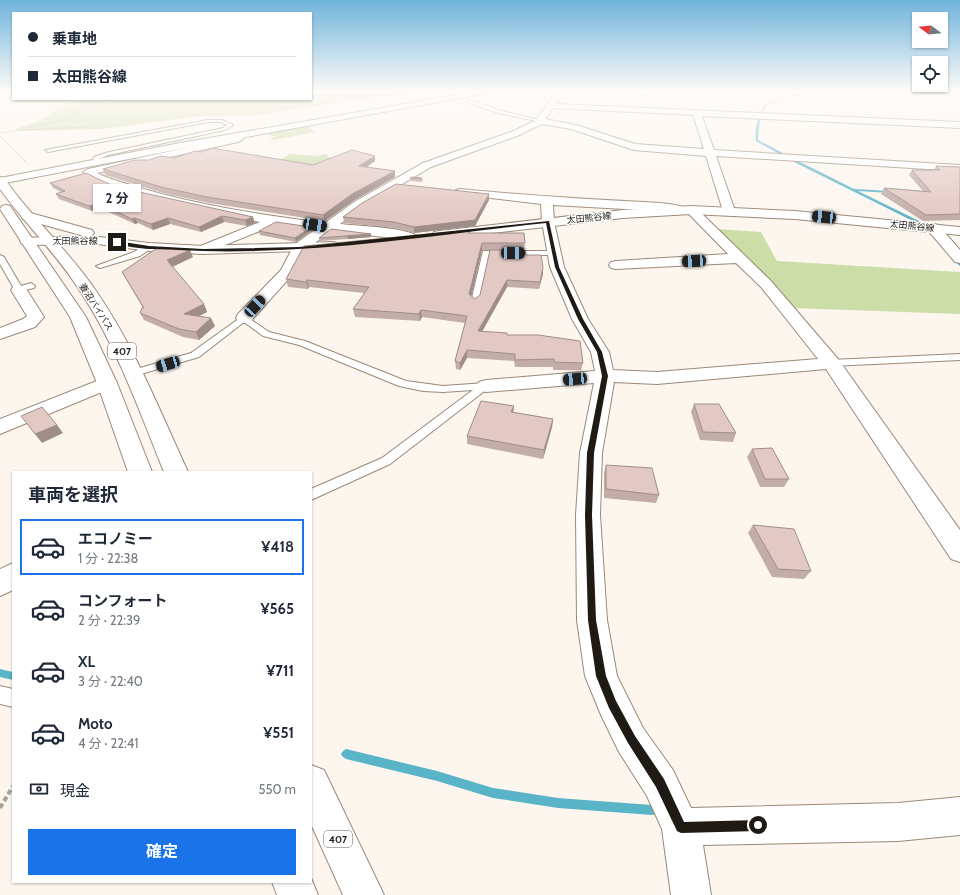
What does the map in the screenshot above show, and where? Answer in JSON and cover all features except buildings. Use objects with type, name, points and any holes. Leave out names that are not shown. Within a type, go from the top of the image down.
[{"type":"main road","points":[[0,181],[253,133]]},
{"type":"main road","points":[[244,318],[287,272],[299,248],[328,227],[393,184],[427,165],[517,133]]},
{"type":"main road","points":[[590,133],[634,148],[955,168],[960,176]]},
{"type":"main road","points":[[704,133],[729,211]]},
{"type":"main road","points":[[240,135],[239,138],[234,140],[88,172],[100,178],[133,189],[215,211],[328,227],[404,235],[412,238]]},
{"type":"main road","name":"妻沼バイパス","points":[[0,181],[27,216],[67,262],[108,323],[134,374],[170,470]]},
{"type":"main road","points":[[393,184],[416,187]]},
{"type":"main road","points":[[446,190],[462,192],[547,212],[660,207],[686,210],[740,258],[766,284],[831,363],[960,551]]},
{"type":"main road","points":[[451,204],[462,192]]},
{"type":"main road","name":"妻沼バイパス","points":[[0,201],[78,317],[108,383],[140,471]]},
{"type":"main road","name":"太田熊谷線","points":[[363,243],[412,238],[547,212],[686,210],[729,211],[960,231]]},
{"type":"main road","points":[[547,212],[557,267],[580,319],[600,352],[605,376],[591,453],[588,515],[592,620],[600,669],[612,704],[631,740],[660,783],[681,828],[691,895]]},
{"type":"main road","points":[[27,216],[117,242]]},
{"type":"main road","points":[[203,250],[276,219]]},
{"type":"main road","points":[[933,228],[960,260]]},
{"type":"main road","name":"太田熊谷線","points":[[27,241],[85,240],[117,242],[149,247],[203,250],[299,248],[348,245]]},
{"type":"main road","points":[[67,262],[83,250],[117,242]]},
{"type":"main road","points":[[616,265],[740,258]]},
{"type":"main road","points":[[0,334],[29,323],[36,316],[25,288]]},
{"type":"main road","points":[[486,386],[605,376],[657,378],[831,363]]},
{"type":"main road","points":[[0,427],[108,383]]},
{"type":"main road","points":[[0,584],[12,576]]},
{"type":"main road","name":"407","points":[[312,785],[364,895]]},
{"type":"main road","points":[[681,828],[898,822],[960,816]]},
{"type":"main road","points":[[292,883],[298,895]]},
{"type":"lane","points":[[48,150],[146,133]]},
{"type":"lane","points":[[96,162],[96,158],[107,154],[203,133]]},
{"type":"lane","points":[[100,266],[137,254],[149,247]]},
{"type":"lane","points":[[475,302],[486,253],[554,253]]},
{"type":"lane","points":[[1,259],[25,288]]},
{"type":"lane","points":[[134,374],[195,355],[244,318],[266,334],[302,343],[403,384],[423,388],[443,389],[486,386]]},
{"type":"lane","points":[[831,363],[960,357]]},
{"type":"lane","points":[[312,495],[386,461],[421,433],[486,386]]},
{"type":"lane","points":[[0,695],[12,698]]},
{"type":"path","points":[[0,136],[30,166]]},
{"type":"path","points":[[0,808],[12,788]]},
{"type":"green space","points":[[262,133],[311,133],[273,140],[269,139],[276,137]]},
{"type":"green space","points":[[290,154],[315,156],[326,154],[337,165],[271,166]]},
{"type":"green space","points":[[715,229],[761,232],[777,261],[960,272],[960,314],[792,308]]},
{"type":"waterway","points":[[757,133],[757,140],[793,160],[918,222],[926,229]]},
{"type":"waterway","points":[[855,190],[890,192]]},
{"type":"waterway","points":[[952,257],[960,265]]},
{"type":"waterway","points":[[0,673],[12,676]]},
{"type":"waterway","points":[[346,754],[437,776],[493,793],[558,803],[652,810]]},
{"type":"route","points":[[117,242],[170,249],[203,250],[299,248],[333,246],[548,222],[557,267],[580,319],[600,352],[605,376],[591,453],[588,515],[592,620],[601,676],[612,704],[631,740],[660,783],[681,828],[758,825]]}]
